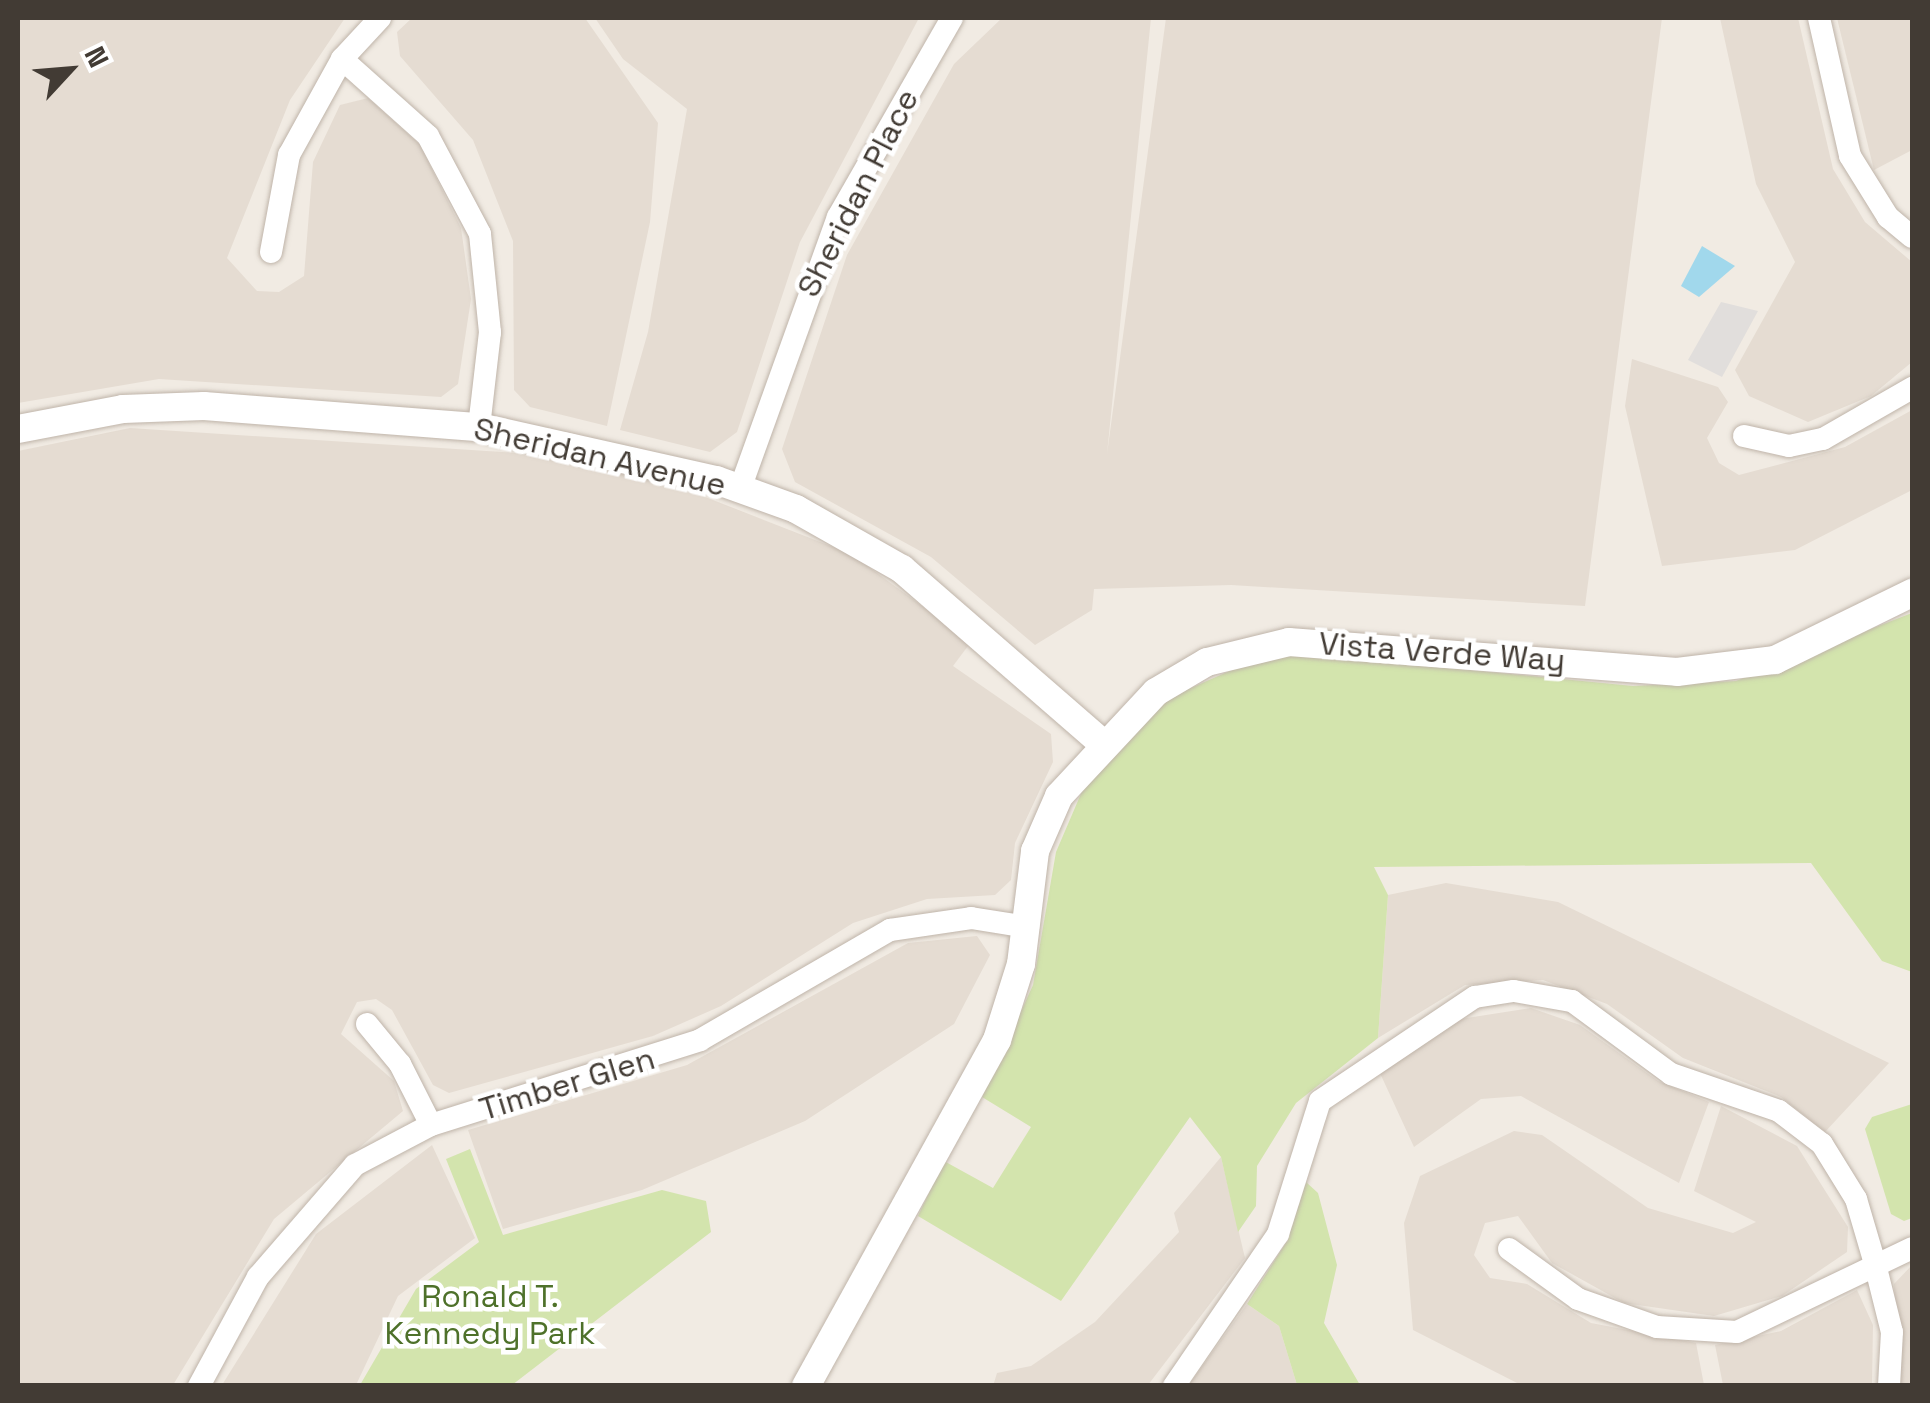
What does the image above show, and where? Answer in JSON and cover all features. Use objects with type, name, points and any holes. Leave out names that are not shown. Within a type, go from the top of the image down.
[{"type":"street","points":[[272,252],[289,155],[342,59],[380,18]]},
{"type":"street","name":"Sheridan Place","points":[[740,489],[838,217],[952,18]]},
{"type":"street","points":[[1820,18],[1850,156],[1888,217],[1912,237]]},
{"type":"street","points":[[342,59],[428,136],[480,234],[490,332],[479,427]]},
{"type":"street","points":[[1744,436],[1789,446],[1822,439],[1912,388]]},
{"type":"street","name":"Sheridan Avenue","points":[[18,429],[172,405],[479,427],[740,489],[902,570],[1101,742]]},
{"type":"street","name":"Vista Verde Way","points":[[806,1386],[997,1040],[1028,927],[1035,851],[1058,796],[1101,742],[1207,662],[1290,642],[1677,672],[1775,660],[1912,593]]},
{"type":"street","name":"Timber Glen","points":[[200,1386],[258,1276],[329,1188],[431,1125],[700,1040],[890,930],[972,918],[1028,927]]},
{"type":"street","points":[[1174,1386],[1278,1234],[1320,1101],[1475,997],[1514,990],[1572,1001],[1671,1074],[1780,1111],[1830,1158],[1856,1200],[1874,1260],[1892,1332],[1890,1386]]},
{"type":"street","points":[[366,1024],[400,1064],[431,1125]]},
{"type":"street","points":[[1509,1250],[1578,1299],[1657,1328],[1737,1332],[1874,1260],[1912,1248]]},
{"type":"shaded area","points":[[18,18],[345,18],[290,100],[227,258],[257,291],[279,292],[304,276],[313,162],[340,105],[368,98],[420,145],[461,228],[471,299],[458,384],[441,397],[159,379],[18,403]]},
{"type":"shaded area","points":[[412,18],[585,18],[658,123],[650,222],[607,426],[530,407],[514,390],[513,241],[473,140],[400,56],[397,32]]},
{"type":"shaded area","points":[[595,18],[919,18],[800,242],[737,432],[710,452],[620,430],[648,332],[687,109],[623,59]]},
{"type":"shaded area","points":[[1002,18],[1151,18],[1107,454],[1166,18],[1662,18],[1585,606],[1231,585],[1094,589],[1092,610],[1035,645],[931,557],[795,482],[782,449],[847,255],[954,64]]},
{"type":"shaded area","points":[[1720,18],[1798,18],[1833,169],[1865,222],[1912,262],[1912,362],[1871,396],[1808,422],[1749,396],[1735,370],[1795,262],[1756,184]]},
{"type":"shaded area","points":[[1837,18],[1912,18],[1912,150],[1874,170]]},
{"type":"shaded area","points":[[1721,302],[1758,311],[1722,377],[1688,360]]},
{"type":"shaded area","points":[[1632,359],[1718,387],[1728,402],[1707,438],[1719,463],[1739,475],[1845,447],[1912,410],[1912,490],[1795,550],[1662,566],[1625,406]]},
{"type":"shaded area","points":[[130,428],[532,454],[667,482],[851,554],[971,642],[953,666],[1051,734],[1053,762],[1015,843],[1011,880],[995,895],[927,899],[853,923],[721,1006],[653,1036],[449,1093],[433,1085],[392,1010],[376,999],[357,1002],[341,1034],[394,1081],[403,1111],[274,1219],[173,1385],[18,1385],[18,451]]},
{"type":"shaded area","points":[[1446,883],[1558,902],[1889,1063],[1825,1132],[1781,1097],[1683,1058],[1607,1004],[1543,980],[1465,985],[1378,1038],[1388,895]]},
{"type":"shaded area","points":[[977,936],[990,955],[954,1024],[805,1121],[642,1190],[503,1229],[468,1130],[687,1065],[908,943]]},
{"type":"shaded area","points":[[1531,1008],[1580,1025],[1658,1081],[1709,1102],[1679,1183],[1521,1096],[1481,1099],[1414,1147],[1379,1071],[1454,1020]]},
{"type":"shaded area","points":[[1721,1106],[1797,1146],[1848,1227],[1847,1252],[1782,1296],[1714,1316],[1624,1303],[1552,1263],[1518,1216],[1485,1223],[1474,1255],[1490,1278],[1527,1284],[1591,1323],[1696,1343],[1704,1385],[1521,1385],[1413,1330],[1404,1223],[1420,1176],[1514,1131],[1542,1135],[1648,1208],[1733,1233],[1756,1222],[1694,1191]]},
{"type":"shaded area","points":[[432,1145],[475,1238],[398,1296],[356,1385],[222,1385],[316,1234]]},
{"type":"shaded area","points":[[1221,1157],[1245,1258],[1148,1385],[993,1386],[997,1373],[1031,1366],[1095,1322],[1179,1232],[1174,1213]]},
{"type":"shaded area","points":[[1912,1265],[1912,1385],[1899,1385],[1894,1284]]},
{"type":"shaded area","points":[[1857,1290],[1873,1325],[1872,1385],[1723,1385],[1715,1345],[1781,1331]]},
{"type":"shaded area","points":[[1247,1304],[1279,1326],[1297,1385],[1188,1386]]},
{"type":"green space","points":[[1912,613],[1912,972],[1882,961],[1811,863],[1374,867],[1388,895],[1378,1038],[1296,1103],[1257,1166],[1256,1206],[1238,1232],[1221,1157],[1190,1117],[1061,1301],[918,1216],[944,1161],[993,1188],[1031,1127],[982,1097],[1033,985],[1056,852],[1083,789],[1125,733],[1175,695],[1275,651],[1633,686],[1736,681]]},
{"type":"green space","points":[[1912,1104],[1912,1218],[1904,1221],[1891,1214],[1865,1129],[1872,1117]]},
{"type":"green space","name":"Ronald T. Kennedy Park","points":[[470,1149],[503,1235],[662,1190],[706,1201],[711,1232],[512,1385],[360,1385],[416,1289],[479,1242],[446,1159]]},
{"type":"green space","points":[[1306,1182],[1318,1193],[1337,1265],[1324,1323],[1360,1385],[1297,1385],[1279,1326],[1247,1304],[1287,1241]]},
{"type":"water","points":[[1702,246],[1735,266],[1699,297],[1681,286]]}]
